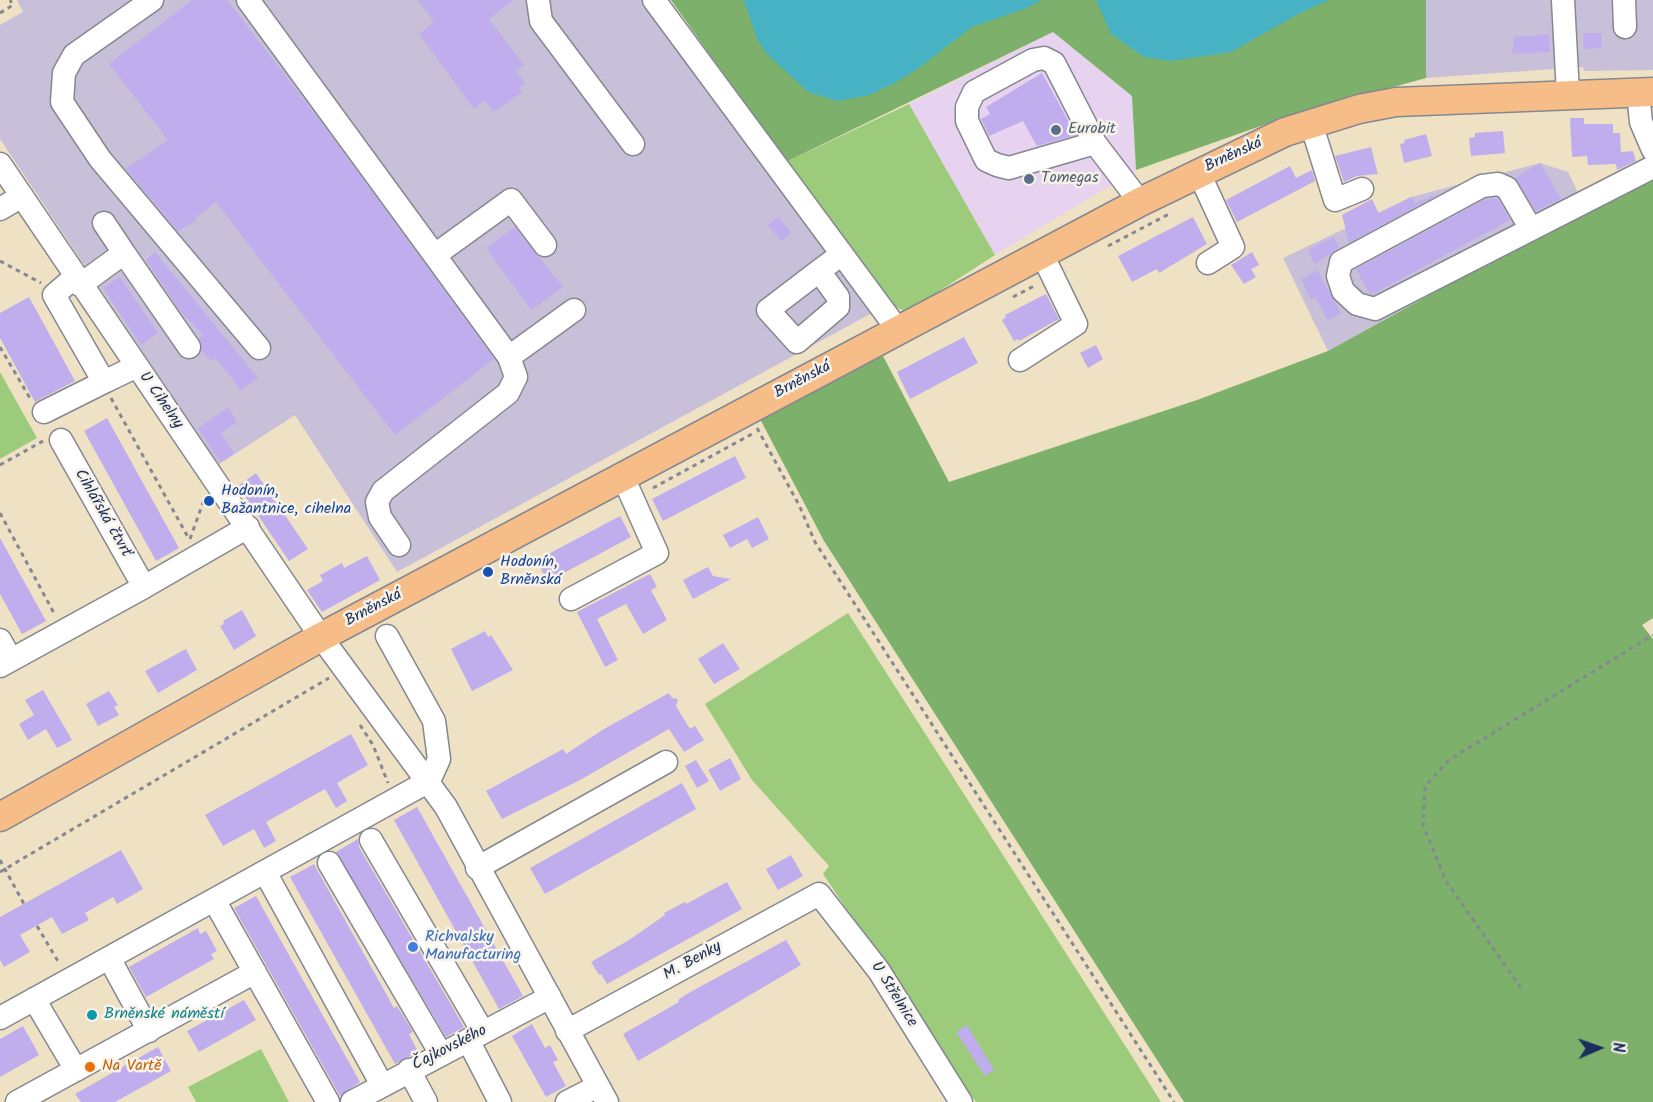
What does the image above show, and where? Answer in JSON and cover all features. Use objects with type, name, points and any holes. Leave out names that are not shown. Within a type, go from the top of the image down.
[{"type":"main road","name":"Brněnská","points":[[0,818],[321,637],[757,422],[898,330],[1047,265],[1140,202],[1285,132],[1311,123],[1396,102],[1646,92]]},
{"type":"street","points":[[248,0],[509,357],[516,377],[508,393],[383,491],[377,502],[380,517],[399,545]]},
{"type":"street","points":[[538,0],[541,21],[633,144]]},
{"type":"street","points":[[654,0],[898,330]]},
{"type":"street","points":[[1563,0],[1568,94]]},
{"type":"street","points":[[1624,0],[1625,27]]},
{"type":"street","points":[[143,3],[74,55],[64,73],[62,102],[100,159],[259,348]]},
{"type":"street","points":[[1095,143],[1009,168],[997,165],[986,160],[967,121],[967,107],[974,93],[1033,60],[1044,58],[1054,63],[1095,143],[1140,202]]},
{"type":"street","points":[[1646,92],[1641,122],[1653,150]]},
{"type":"street","points":[[1311,123],[1335,200],[1362,189]]},
{"type":"street","name":"U Cihelny","points":[[0,164],[135,367],[248,527],[321,637]]},
{"type":"street","points":[[1531,229],[1507,188],[1498,184],[1482,186],[1341,262],[1338,276],[1343,291],[1357,304],[1375,309],[1653,167]]},
{"type":"street","points":[[1199,173],[1233,247],[1208,263]]},
{"type":"street","points":[[0,209],[22,196]]},
{"type":"street","points":[[435,255],[511,200],[545,245]]},
{"type":"street","points":[[104,223],[189,346]]},
{"type":"street","points":[[104,382],[54,295],[56,291],[78,281],[124,253]]},
{"type":"street","points":[[819,271],[842,254]]},
{"type":"street","points":[[1020,360],[1076,324],[1047,265]]},
{"type":"street","points":[[509,357],[574,310]]},
{"type":"street","points":[[45,412],[135,367]]},
{"type":"street","name":"Cihlářská čtvrť","points":[[54,440],[144,587]]},
{"type":"street","points":[[571,599],[657,553],[628,487]]},
{"type":"street","points":[[0,640],[6,663],[248,527]]},
{"type":"street","points":[[0,1018],[429,781],[439,759],[434,722],[387,636]]},
{"type":"street","points":[[321,637],[446,807],[477,868],[603,1094],[567,1102]]},
{"type":"street","points":[[477,868],[666,762]]},
{"type":"street","points":[[371,840],[476,1036],[500,1102]]},
{"type":"street","points":[[329,863],[441,1054]]},
{"type":"street","points":[[265,872],[382,1085]]},
{"type":"street","name":"M. Benky","points":[[567,1031],[819,894]]},
{"type":"street","name":"U Střelnice","points":[[819,894],[879,971],[961,1102]]},
{"type":"street","points":[[214,900],[328,1102]]},
{"type":"street","points":[[109,958],[149,1031]]},
{"type":"street","points":[[17,1102],[255,972]]},
{"type":"street","name":"Čajkovského","points":[[351,1102],[550,997]]},
{"type":"street","points":[[34,999],[76,1070]]},
{"type":"street","points":[[409,1070],[426,1102]]},
{"type":"path","points":[[0,13],[13,5],[10,0]]},
{"type":"path","points":[[1106,247],[1175,211]]},
{"type":"path","points":[[0,261],[56,291]]},
{"type":"path","points":[[1003,301],[1047,265]]},
{"type":"path","points":[[0,347],[39,415],[45,412]]},
{"type":"path","points":[[104,382],[193,547]]},
{"type":"path","points":[[628,487],[746,439],[757,422]]},
{"type":"path","points":[[757,422],[815,542],[1174,1102]]},
{"type":"path","points":[[0,465],[54,440]]},
{"type":"path","points":[[190,541],[207,491]]},
{"type":"path","points":[[0,513],[58,622]]},
{"type":"path","points":[[1521,988],[1446,881],[1423,825],[1425,786],[1449,760],[1653,634]]},
{"type":"path","points":[[325,670],[336,687]]},
{"type":"path","points":[[0,872],[330,678]]},
{"type":"path","points":[[354,716],[373,745],[388,784]]},
{"type":"path","points":[[0,860],[24,904]]},
{"type":"path","points":[[37,926],[69,980]]},
{"type":"shaded area","points":[[17,0],[644,0],[872,313],[397,572],[295,415],[218,465],[0,139],[0,25],[23,12]]},
{"type":"shaded area","points":[[1426,0],[1653,0],[1653,70],[1584,71],[1583,67],[1426,78]]},
{"type":"shaded area","points":[[1053,32],[1132,96],[1136,170],[995,255],[909,104]]},
{"type":"shaded area","points":[[1540,163],[1568,172],[1578,193],[1572,216],[1328,351],[1283,258],[1411,197]]},
{"type":"green space","points":[[671,0],[1426,0],[1426,78],[1292,115],[1136,170],[1132,96],[1053,32],[786,162]]},
{"type":"green space","points":[[909,104],[995,255],[907,312],[895,307],[786,162]]},
{"type":"green space","points":[[1651,173],[1653,178],[1653,618],[1642,625],[1653,639],[1653,1102],[1184,1102],[824,541],[759,417],[883,356],[949,482],[1197,400],[1328,351]]},
{"type":"green space","points":[[0,372],[37,438],[0,459]]},
{"type":"green space","points":[[848,613],[1161,1102],[976,1102],[823,874],[829,866],[752,780],[705,704]]},
{"type":"green space","points":[[261,1049],[289,1102],[196,1102],[188,1087]]},
{"type":"water","points":[[744,0],[1042,0],[1024,9],[972,27],[916,70],[893,84],[869,95],[838,101],[808,92],[767,54],[757,39]]},
{"type":"water","points":[[1096,0],[1329,0],[1300,13],[1231,52],[1170,61],[1144,57],[1111,34]]},
{"type":"building","points":[[192,0],[227,0],[321,122],[494,359],[395,435],[216,202],[195,218],[197,220],[178,231],[126,169],[168,140],[109,64]]},
{"type":"building","points":[[418,0],[513,0],[489,19],[524,65],[516,71],[525,83],[519,88],[522,92],[494,112],[485,100],[474,109],[419,34],[434,22]]},
{"type":"building","points":[[1583,33],[1601,33],[1602,48],[1584,49]]},
{"type":"building","points":[[1549,34],[1550,52],[1512,54],[1514,37]]},
{"type":"building","points":[[1042,73],[1076,135],[1037,146],[1023,121],[989,136],[981,119],[990,114],[986,107]]},
{"type":"building","points":[[1570,118],[1584,118],[1584,124],[1613,124],[1613,133],[1620,133],[1621,152],[1633,151],[1636,161],[1617,170],[1616,164],[1588,165],[1587,156],[1572,157]]},
{"type":"building","points":[[1503,131],[1505,153],[1471,156],[1469,138],[1475,137],[1475,133]]},
{"type":"building","points":[[1426,134],[1432,156],[1404,163],[1400,144],[1405,143],[1404,140]]},
{"type":"building","points":[[1371,147],[1378,174],[1357,176],[1344,182],[1335,156]]},
{"type":"building","points":[[1540,163],[1561,199],[1536,211],[1515,178]]},
{"type":"building","points":[[1290,166],[1296,178],[1312,170],[1315,181],[1237,222],[1226,200]]},
{"type":"building","points":[[1433,195],[1434,197],[1349,243],[1342,215],[1372,199],[1379,214],[1411,197],[1415,203]]},
{"type":"building","points":[[1486,199],[1498,199],[1510,220],[1373,294],[1369,293],[1356,269]]},
{"type":"building","points":[[778,217],[791,233],[781,241],[768,225]]},
{"type":"building","points":[[1193,217],[1207,244],[1159,273],[1157,269],[1132,282],[1118,256]]},
{"type":"building","points":[[515,227],[563,287],[531,310],[486,248]]},
{"type":"building","points":[[1334,237],[1339,248],[1315,264],[1308,250]]},
{"type":"building","points":[[155,252],[258,378],[241,390],[216,358],[211,361],[202,351],[199,338],[203,335],[181,312],[146,260]]},
{"type":"building","points":[[1252,252],[1259,265],[1251,269],[1256,277],[1244,284],[1231,265]]},
{"type":"building","points":[[1317,270],[1341,313],[1328,320],[1315,297],[1311,300],[1301,279]]},
{"type":"building","points":[[120,277],[158,333],[141,345],[103,288]]},
{"type":"building","points":[[1046,294],[1059,319],[1019,341],[1018,339],[1014,341],[1002,320],[1006,317],[1005,315]]},
{"type":"building","points":[[29,297],[75,381],[35,402],[0,338],[0,313]]},
{"type":"building","points":[[964,337],[978,363],[910,399],[897,372]]},
{"type":"building","points":[[1096,345],[1103,359],[1088,368],[1080,353]]},
{"type":"building","points":[[228,408],[237,422],[221,433],[234,453],[220,462],[198,428]]},
{"type":"building","points":[[107,418],[179,548],[156,561],[84,431]]},
{"type":"building","points":[[735,456],[746,478],[663,521],[652,499]]},
{"type":"building","points":[[256,473],[308,549],[289,561],[238,486]]},
{"type":"building","points":[[620,516],[631,537],[547,582],[537,560]]},
{"type":"building","points":[[758,517],[769,539],[752,548],[747,539],[730,548],[723,535]]},
{"type":"building","points":[[0,538],[46,621],[22,634],[0,594]]},
{"type":"building","points":[[367,556],[380,580],[322,612],[307,590],[323,581],[320,575],[342,563],[344,568]]},
{"type":"building","points":[[708,567],[713,576],[731,579],[693,599],[683,580]]},
{"type":"building","points":[[650,574],[657,587],[651,590],[667,620],[643,634],[626,604],[597,619],[618,660],[605,667],[577,612]]},
{"type":"building","points":[[242,610],[256,636],[234,650],[220,626],[224,624],[223,621]]},
{"type":"building","points":[[485,631],[488,637],[491,635],[513,670],[472,691],[451,649]]},
{"type":"building","points":[[723,643],[740,669],[714,684],[698,659]]},
{"type":"building","points":[[186,649],[197,670],[158,693],[145,671]]},
{"type":"building","points":[[43,690],[72,740],[57,748],[46,729],[28,740],[19,724],[34,715],[25,700]]},
{"type":"building","points":[[109,691],[118,705],[114,707],[119,715],[98,726],[86,704]]},
{"type":"building","points":[[669,693],[672,698],[678,699],[676,706],[690,729],[695,726],[704,740],[684,752],[669,729],[580,780],[502,819],[486,791],[563,749],[566,754],[604,729]]},
{"type":"building","points":[[351,734],[368,765],[337,783],[347,801],[336,808],[325,789],[266,822],[276,841],[264,848],[254,829],[223,846],[205,815]]},
{"type":"building","points":[[730,758],[741,779],[720,791],[708,770]]},
{"type":"building","points":[[696,760],[709,781],[697,788],[685,766]]},
{"type":"building","points":[[682,783],[696,809],[545,894],[530,868]]},
{"type":"building","points":[[417,807],[523,996],[499,1009],[394,820]]},
{"type":"building","points":[[358,839],[359,847],[464,1027],[446,1037],[336,852]]},
{"type":"building","points":[[121,850],[143,889],[117,904],[113,897],[85,913],[89,920],[62,934],[52,917],[20,935],[30,952],[4,967],[0,960],[0,917]]},
{"type":"building","points":[[791,855],[803,876],[778,890],[766,869]]},
{"type":"building","points":[[314,864],[394,1008],[397,1006],[413,1032],[409,1034],[418,1052],[395,1064],[290,877]]},
{"type":"building","points":[[727,882],[742,909],[607,984],[601,974],[599,975],[591,962],[629,940],[665,915],[664,913]]},
{"type":"building","points":[[256,896],[360,1082],[340,1096],[234,908]]},
{"type":"building","points":[[198,928],[200,934],[206,931],[217,951],[211,954],[214,959],[146,997],[129,967]]},
{"type":"building","points":[[786,940],[801,965],[638,1061],[623,1034],[679,1002],[678,1000],[685,995]]},
{"type":"building","points":[[244,1000],[256,1020],[199,1052],[187,1031]]},
{"type":"building","points":[[532,1024],[545,1048],[550,1045],[558,1060],[553,1062],[566,1086],[546,1097],[512,1036]]},
{"type":"building","points":[[967,1025],[994,1070],[985,1076],[956,1032]]},
{"type":"building","points":[[23,1026],[39,1055],[0,1077],[0,1039]]},
{"type":"building","points":[[158,1047],[171,1071],[115,1102],[81,1102],[75,1094]]},
{"type":"place","name":"Eurobit","points":[[1056,130]]},
{"type":"place","name":"Tomegas","points":[[1029,179]]},
{"type":"place","name":"Hodonín, Bažantnice, cihelna","points":[[209,501]]},
{"type":"place","name":"Hodonín, Brněnská","points":[[488,572]]},
{"type":"place","name":"Richvalsky Manufacturing","points":[[413,947]]},
{"type":"place","name":"Brněnské náměstí","points":[[92,1015]]},
{"type":"place","name":"Na Vartě","points":[[90,1067]]}]
